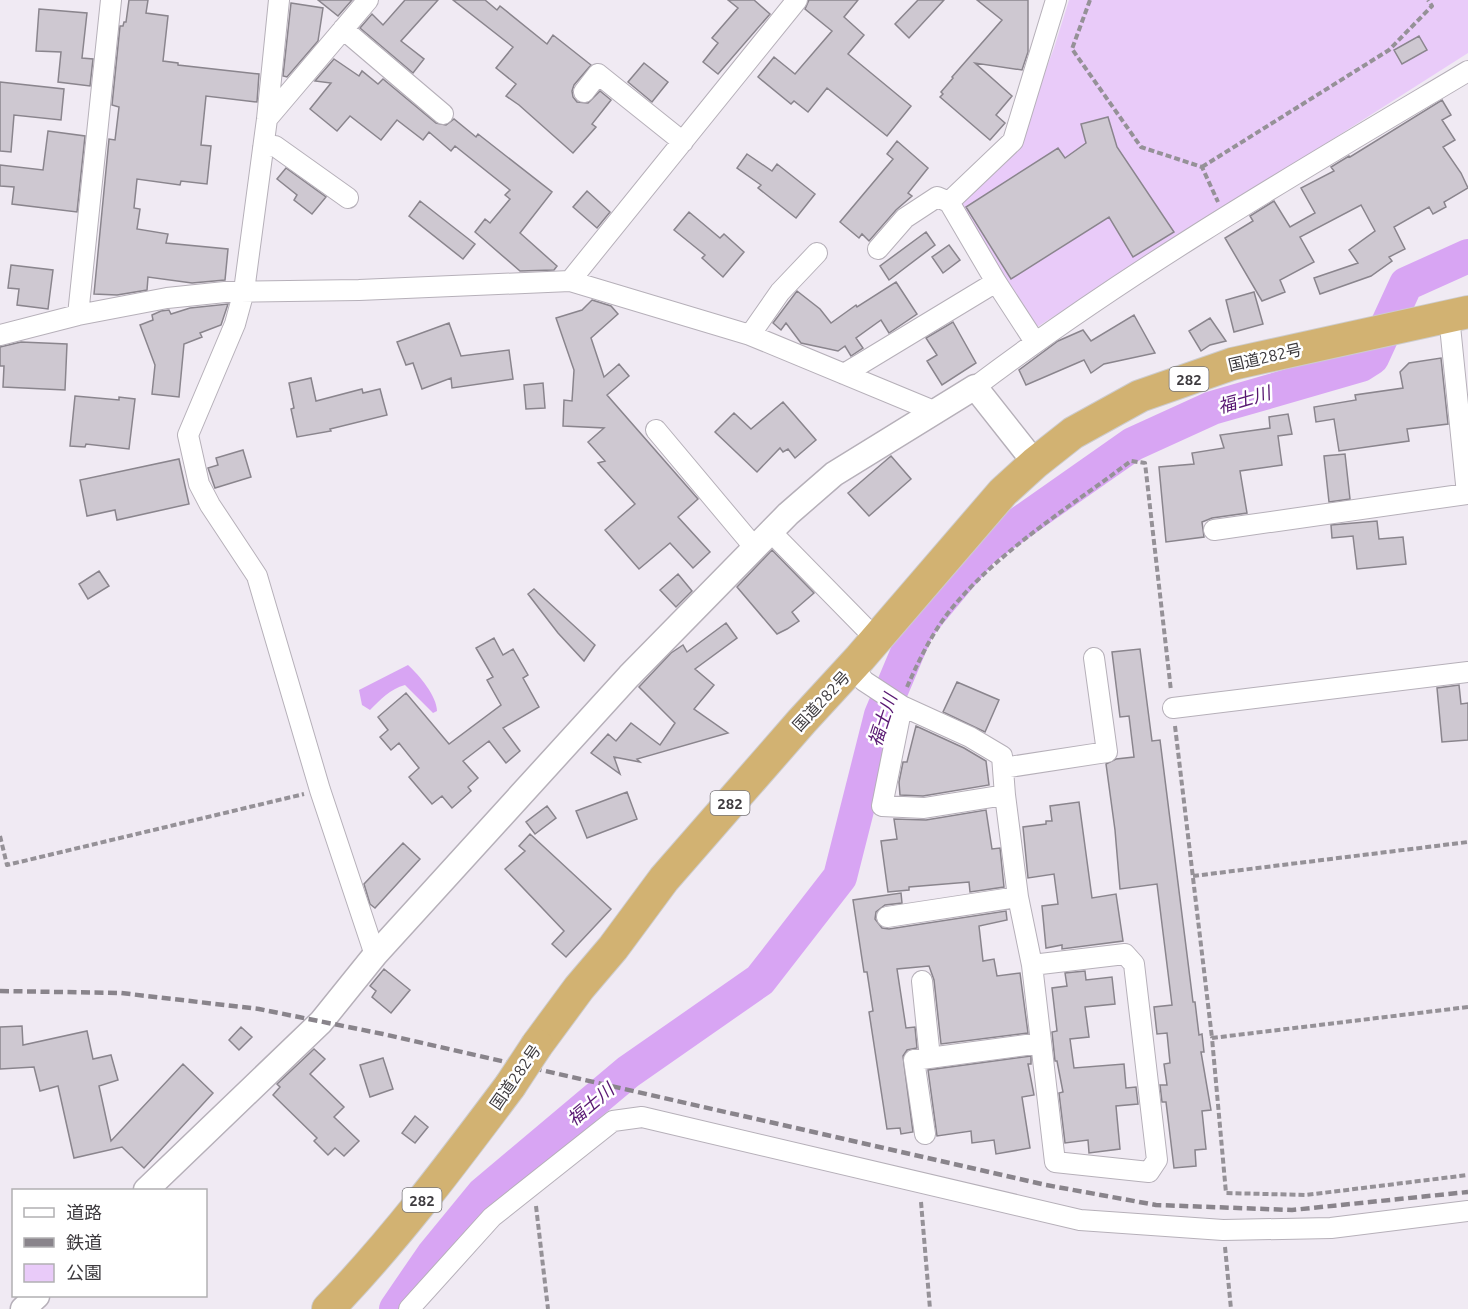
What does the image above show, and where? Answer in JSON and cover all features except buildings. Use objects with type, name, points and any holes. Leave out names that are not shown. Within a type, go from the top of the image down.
[{"type":"highway","name":"国道282号","points":[[328,1309],[366,1270],[469,1142],[579,988],[613,948],[664,879],[802,721],[859,674],[876,639],[996,501],[1035,463],[1073,433],[1140,396],[1232,364],[1459,314]]},
{"type":"street","points":[[78,315],[111,0]]},
{"type":"street","points":[[279,0],[267,119],[244,291],[235,324],[188,435],[199,483],[210,505],[257,576],[320,790],[375,955]]},
{"type":"street","points":[[267,119],[368,0]]},
{"type":"street","points":[[570,281],[797,0]]},
{"type":"street","points":[[949,202],[1013,141],[1056,0]]},
{"type":"street","points":[[343,29],[443,114]]},
{"type":"street","points":[[148,1189],[321,1022],[375,955],[629,676],[763,540],[834,474],[975,387],[1035,342],[1225,216],[1468,70]]},
{"type":"street","points":[[584,92],[598,74],[683,142]]},
{"type":"street","points":[[263,148],[274,146],[348,198]]},
{"type":"street","points":[[878,249],[905,218],[937,197],[949,202],[996,282],[1035,342]]},
{"type":"street","points":[[750,335],[780,292],[817,253]]},
{"type":"street","points":[[0,335],[78,315],[167,298],[244,291],[358,290],[570,281],[750,335],[936,412]]},
{"type":"street","points":[[844,374],[996,282]]},
{"type":"street","points":[[1459,314],[1468,500]]},
{"type":"street","points":[[975,387],[1035,463]]},
{"type":"street","points":[[656,430],[763,540],[876,639]]},
{"type":"street","points":[[1214,530],[1467,494]]},
{"type":"street","points":[[1003,768],[1107,752],[1094,658]]},
{"type":"street","points":[[1173,708],[1468,672]]},
{"type":"street","points":[[859,674],[900,706],[970,737],[1002,756],[1018,897],[1032,966],[1054,1162],[1149,1172],[1157,1160],[1134,964],[1125,954],[1032,966]]},
{"type":"street","points":[[900,706],[882,806],[924,808],[1005,795]]},
{"type":"street","points":[[888,917],[1018,897]]},
{"type":"street","points":[[922,981],[930,1058]]},
{"type":"street","points":[[926,1134],[914,1060],[1041,1043]]},
{"type":"street","points":[[409,1309],[492,1217],[613,1121],[642,1116],[1080,1220],[1223,1230],[1331,1228],[1468,1211]]},
{"type":"street","points":[[23,1309],[36,1297]]},
{"type":"path","points":[[1090,0],[1072,50],[1141,147],[1202,167],[1225,216]]},
{"type":"path","points":[[1202,167],[1389,50],[1432,6],[1428,0]]},
{"type":"path","points":[[0,836],[7,865],[320,790]]},
{"type":"path","points":[[1193,876],[1468,842]]},
{"type":"path","points":[[1468,1007],[1212,1038],[1226,1193],[1306,1195],[1468,1175]]},
{"type":"path","points":[[919,1183],[930,1309]]},
{"type":"path","points":[[534,1184],[548,1309]]},
{"type":"path","points":[[1223,1230],[1231,1309]]},
{"type":"green space","points":[[1069,0],[1468,0],[1468,53],[1034,329],[956,206],[1015,150],[1054,48]]},
{"type":"shaded area","points":[[408,665],[431,692],[437,711],[433,713],[405,685],[390,692],[370,710],[362,705],[359,690]]},
{"type":"waterway","name":"福士川","points":[[396,1309],[433,1255],[483,1194],[628,1072],[760,980],[840,877],[881,715],[918,627],[983,549],[1133,444],[1212,408],[1361,365],[1372,358],[1406,284],[1468,256]]},
{"type":"railway","points":[[0,991],[121,993],[259,1009],[383,1034],[1046,1185],[1156,1205],[1292,1210],[1468,1192]]}]
